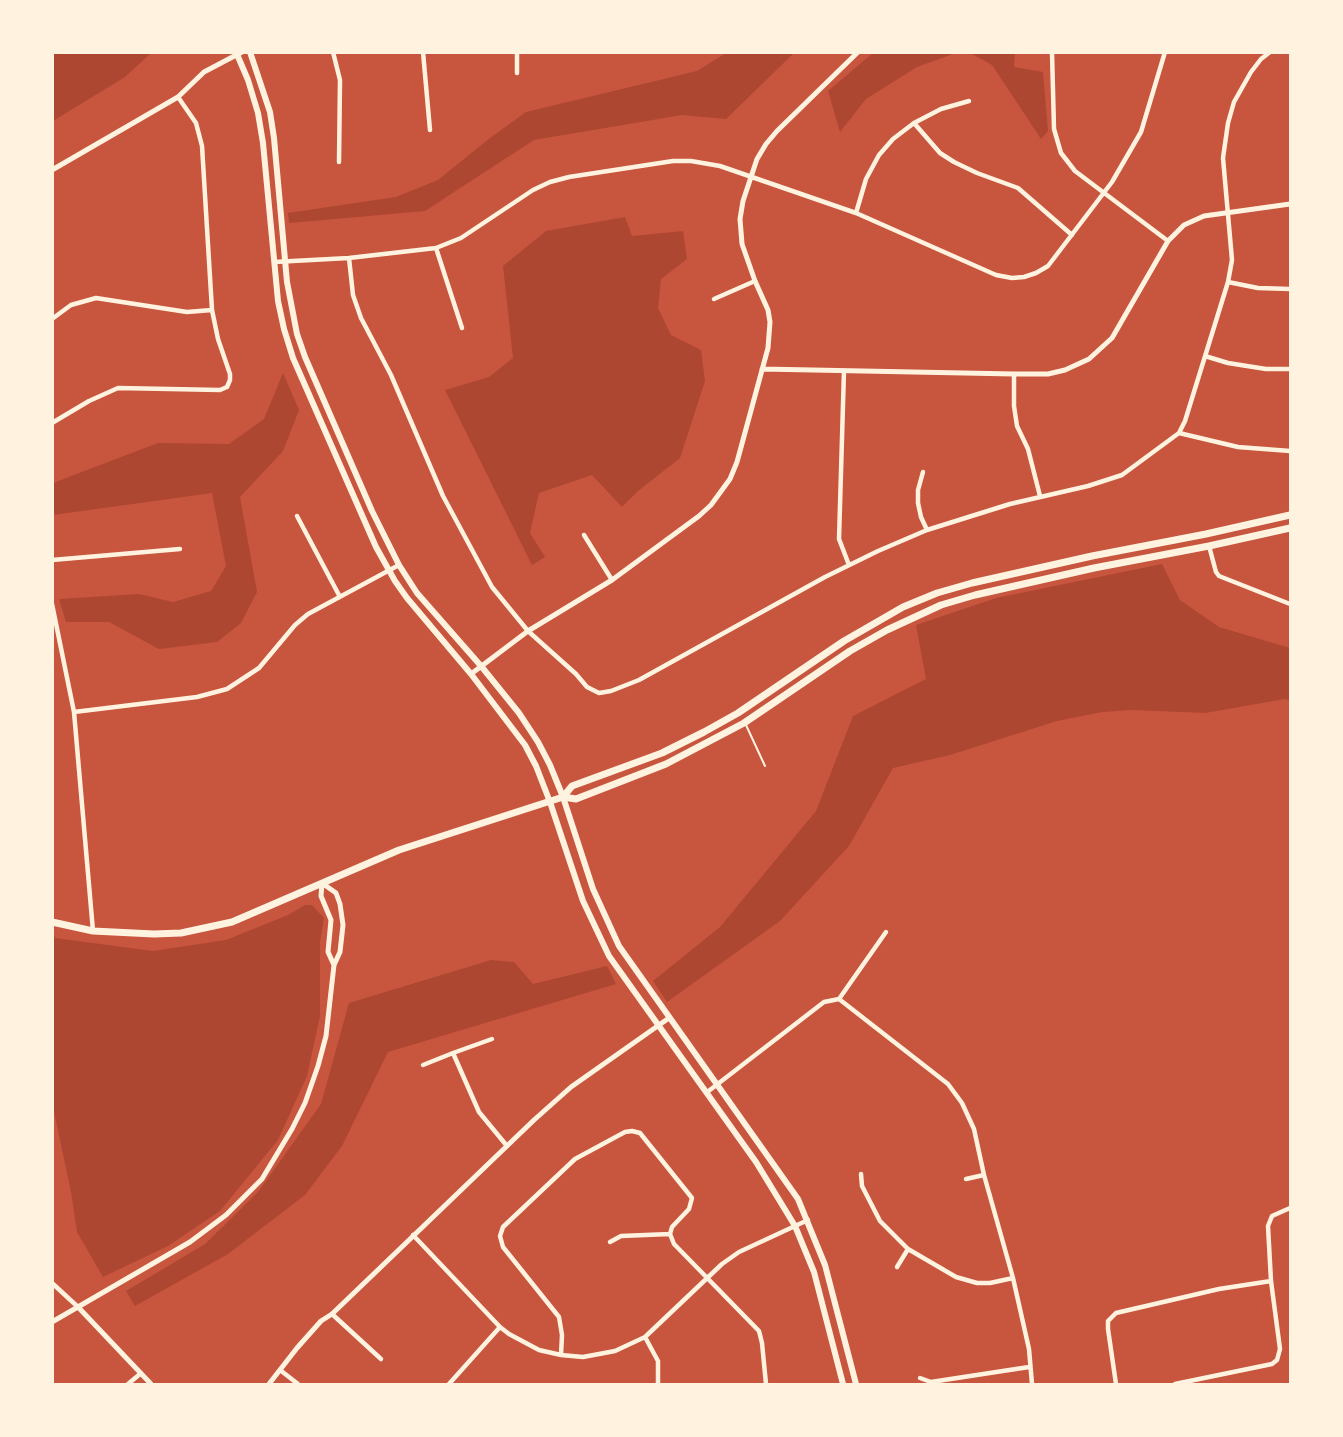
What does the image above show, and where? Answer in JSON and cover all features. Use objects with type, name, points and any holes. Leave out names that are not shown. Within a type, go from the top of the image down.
[{"type":"main road","points":[[250,52],[261,81],[273,129],[291,308],[305,357],[372,511],[399,565],[417,593],[482,666],[519,713],[538,742],[563,797],[593,889],[624,954],[785,1179],[808,1220],[825,1265],[856,1384]]},
{"type":"main road","points":[[238,53],[258,112],[274,262],[284,329],[293,358],[376,547],[407,598],[471,674],[525,745],[550,802],[583,901],[609,956],[768,1179],[795,1226],[813,1272],[843,1384]]},
{"type":"main road","points":[[52,922],[93,931],[154,934],[181,933],[232,922],[399,850],[550,802],[563,797],[572,786],[662,753],[738,712],[844,641],[903,608],[938,593],[1081,558],[1290,515]]},
{"type":"main road","points":[[563,797],[576,799],[666,764],[744,723],[850,651],[908,618],[941,605],[1094,568],[1290,528]]},
{"type":"street","points":[[333,52],[340,80],[339,162]]},
{"type":"street","points":[[423,52],[430,130]]},
{"type":"street","points":[[517,52],[517,73]]},
{"type":"street","points":[[471,674],[528,631],[612,580],[699,516],[711,505],[730,479],[737,462],[768,348],[770,322],[768,310],[744,251],[740,228],[743,201],[750,177],[757,159],[777,131],[858,52]]},
{"type":"street","points":[[1052,52],[1054,129],[1061,153],[1075,171],[1168,241]]},
{"type":"street","points":[[274,262],[349,258],[436,248],[461,238],[533,190],[550,182],[569,177],[691,161],[710,164],[856,213],[996,275],[1012,278],[1031,276],[1043,270],[1123,166],[1141,132],[1165,52]]},
{"type":"street","points":[[349,258],[353,295],[361,318],[391,375],[442,496],[492,587],[528,631],[576,674],[587,687],[603,693],[639,680],[849,565],[927,530],[1040,496],[1088,486],[1122,475],[1179,432],[1185,421],[1228,282],[1232,260],[1223,158],[1228,123],[1234,102],[1251,72],[1270,52]]},
{"type":"street","points":[[52,170],[178,97],[204,72],[238,53]]},
{"type":"street","points":[[52,423],[89,401],[118,388],[220,390],[226,387],[230,374],[218,339],[212,310],[202,146],[196,123],[178,97]]},
{"type":"street","points":[[856,213],[866,179],[879,155],[893,139],[914,123],[940,109],[969,101]]},
{"type":"street","points":[[914,123],[940,153],[977,173],[1018,188],[1072,235]]},
{"type":"street","points":[[762,369],[1014,374],[1048,374],[1065,370],[1081,364],[1102,350],[1112,338],[1168,241],[1184,225],[1197,218],[1227,212],[1290,204]]},
{"type":"street","points":[[436,248],[462,328]]},
{"type":"street","points":[[714,299],[756,281]]},
{"type":"street","points":[[1228,282],[1258,288],[1290,289]]},
{"type":"street","points":[[52,319],[72,305],[96,298],[188,312],[212,310]]},
{"type":"street","points":[[1205,356],[1256,368],[1290,369]]},
{"type":"street","points":[[844,371],[839,539],[849,565]]},
{"type":"street","points":[[1014,374],[1014,406],[1017,426],[1028,449],[1040,496]]},
{"type":"street","points":[[1179,432],[1238,447],[1290,451]]},
{"type":"street","points":[[923,472],[918,490],[918,503],[927,530]]},
{"type":"street","points":[[297,516],[340,597]]},
{"type":"street","points":[[584,535],[612,580]]},
{"type":"street","points":[[1209,546],[1216,572],[1220,576],[1290,604]]},
{"type":"street","points":[[52,560],[180,549]]},
{"type":"street","points":[[74,712],[197,697],[227,689],[259,668],[295,625],[308,614],[399,565]]},
{"type":"street","points":[[52,604],[74,712],[93,931]]},
{"type":"street","points":[[322,883],[321,896],[331,920],[328,952],[334,965]]},
{"type":"street","points":[[52,1322],[190,1242],[226,1215],[262,1179],[292,1129],[305,1102],[326,1036],[334,965],[340,952],[343,925],[336,894],[322,883]]},
{"type":"street","points":[[706,1093],[824,1002],[839,999],[886,932]]},
{"type":"street","points":[[839,999],[948,1084],[962,1103],[974,1129],[984,1175],[1013,1278],[1029,1349],[1032,1384]]},
{"type":"street","points":[[269,1384],[314,1329],[507,1146],[572,1087],[669,1018]]},
{"type":"street","points":[[423,1065],[492,1039]]},
{"type":"street","points":[[453,1053],[479,1112],[507,1146]]},
{"type":"street","points":[[561,1355],[562,1335],[559,1317],[503,1247],[500,1236],[503,1227],[575,1158],[625,1132],[632,1131],[640,1133],[692,1198],[689,1209],[672,1227],[670,1234],[674,1244],[706,1279],[759,1331],[766,1384]]},
{"type":"street","points":[[861,1174],[862,1186],[879,1221],[908,1249],[956,1277],[977,1283],[1013,1278]]},
{"type":"street","points":[[966,1179],[984,1175]]},
{"type":"street","points":[[1175,1384],[1272,1364],[1277,1360],[1280,1349],[1271,1281],[1268,1226],[1272,1216],[1290,1208]]},
{"type":"street","points":[[413,1236],[500,1327],[528,1346],[561,1355],[583,1357],[626,1348],[645,1337],[706,1279],[739,1252],[808,1220]]},
{"type":"street","points":[[610,1242],[621,1236],[670,1234]]},
{"type":"street","points":[[897,1267],[908,1249]]},
{"type":"street","points":[[1116,1384],[1108,1322],[1116,1313],[1219,1289],[1271,1281]]},
{"type":"street","points":[[52,1283],[151,1384]]},
{"type":"street","points":[[332,1314],[381,1359]]},
{"type":"street","points":[[449,1384],[500,1327]]},
{"type":"street","points":[[645,1337],[658,1361],[658,1384]]},
{"type":"street","points":[[920,1378],[931,1382],[1029,1367]]},
{"type":"street","points":[[280,1370],[298,1384]]},
{"type":"street","points":[[128,1384],[140,1374]]},
{"type":"lane","points":[[738,712],[765,766]]},
{"type":"shaded area","points":[[53,52],[151,53],[125,77],[53,121]]},
{"type":"shaded area","points":[[726,53],[794,53],[726,119],[682,115],[534,140],[425,211],[289,223],[288,213],[396,197],[438,180],[526,112],[697,71]]},
{"type":"shaded area","points":[[873,53],[956,53],[917,67],[866,99],[840,132],[828,91]]},
{"type":"shaded area","points":[[970,53],[1015,53],[1014,67],[1043,72],[1048,131],[1041,139],[992,65]]},
{"type":"shaded area","points":[[625,217],[632,236],[683,231],[687,259],[661,279],[658,308],[671,335],[701,350],[705,381],[680,458],[638,491],[622,507],[592,475],[539,493],[530,533],[545,557],[532,565],[445,390],[489,377],[513,358],[503,266],[546,231]]},
{"type":"shaded area","points":[[283,373],[299,410],[283,451],[240,497],[257,592],[241,623],[217,642],[159,649],[109,622],[66,622],[59,599],[139,594],[173,602],[211,591],[226,566],[212,493],[53,515],[53,483],[158,443],[229,444],[264,419]]},
{"type":"shaded area","points":[[1162,564],[1180,600],[1219,627],[1290,648],[1290,700],[1205,713],[1133,710],[1102,712],[1057,721],[950,755],[893,768],[849,846],[780,921],[667,1002],[653,981],[720,927],[816,811],[853,716],[926,679],[916,625],[996,598]]},
{"type":"shaded area","points":[[305,905],[312,905],[324,918],[320,942],[320,1016],[307,1076],[278,1140],[220,1211],[168,1246],[103,1277],[77,1232],[53,1107],[53,931],[55,938],[153,951],[226,940],[288,915]]},
{"type":"shaded area","points":[[491,960],[514,962],[533,984],[607,966],[616,984],[388,1052],[342,1146],[305,1195],[228,1254],[135,1306],[126,1291],[205,1244],[258,1192],[321,1104],[349,1003]]}]
